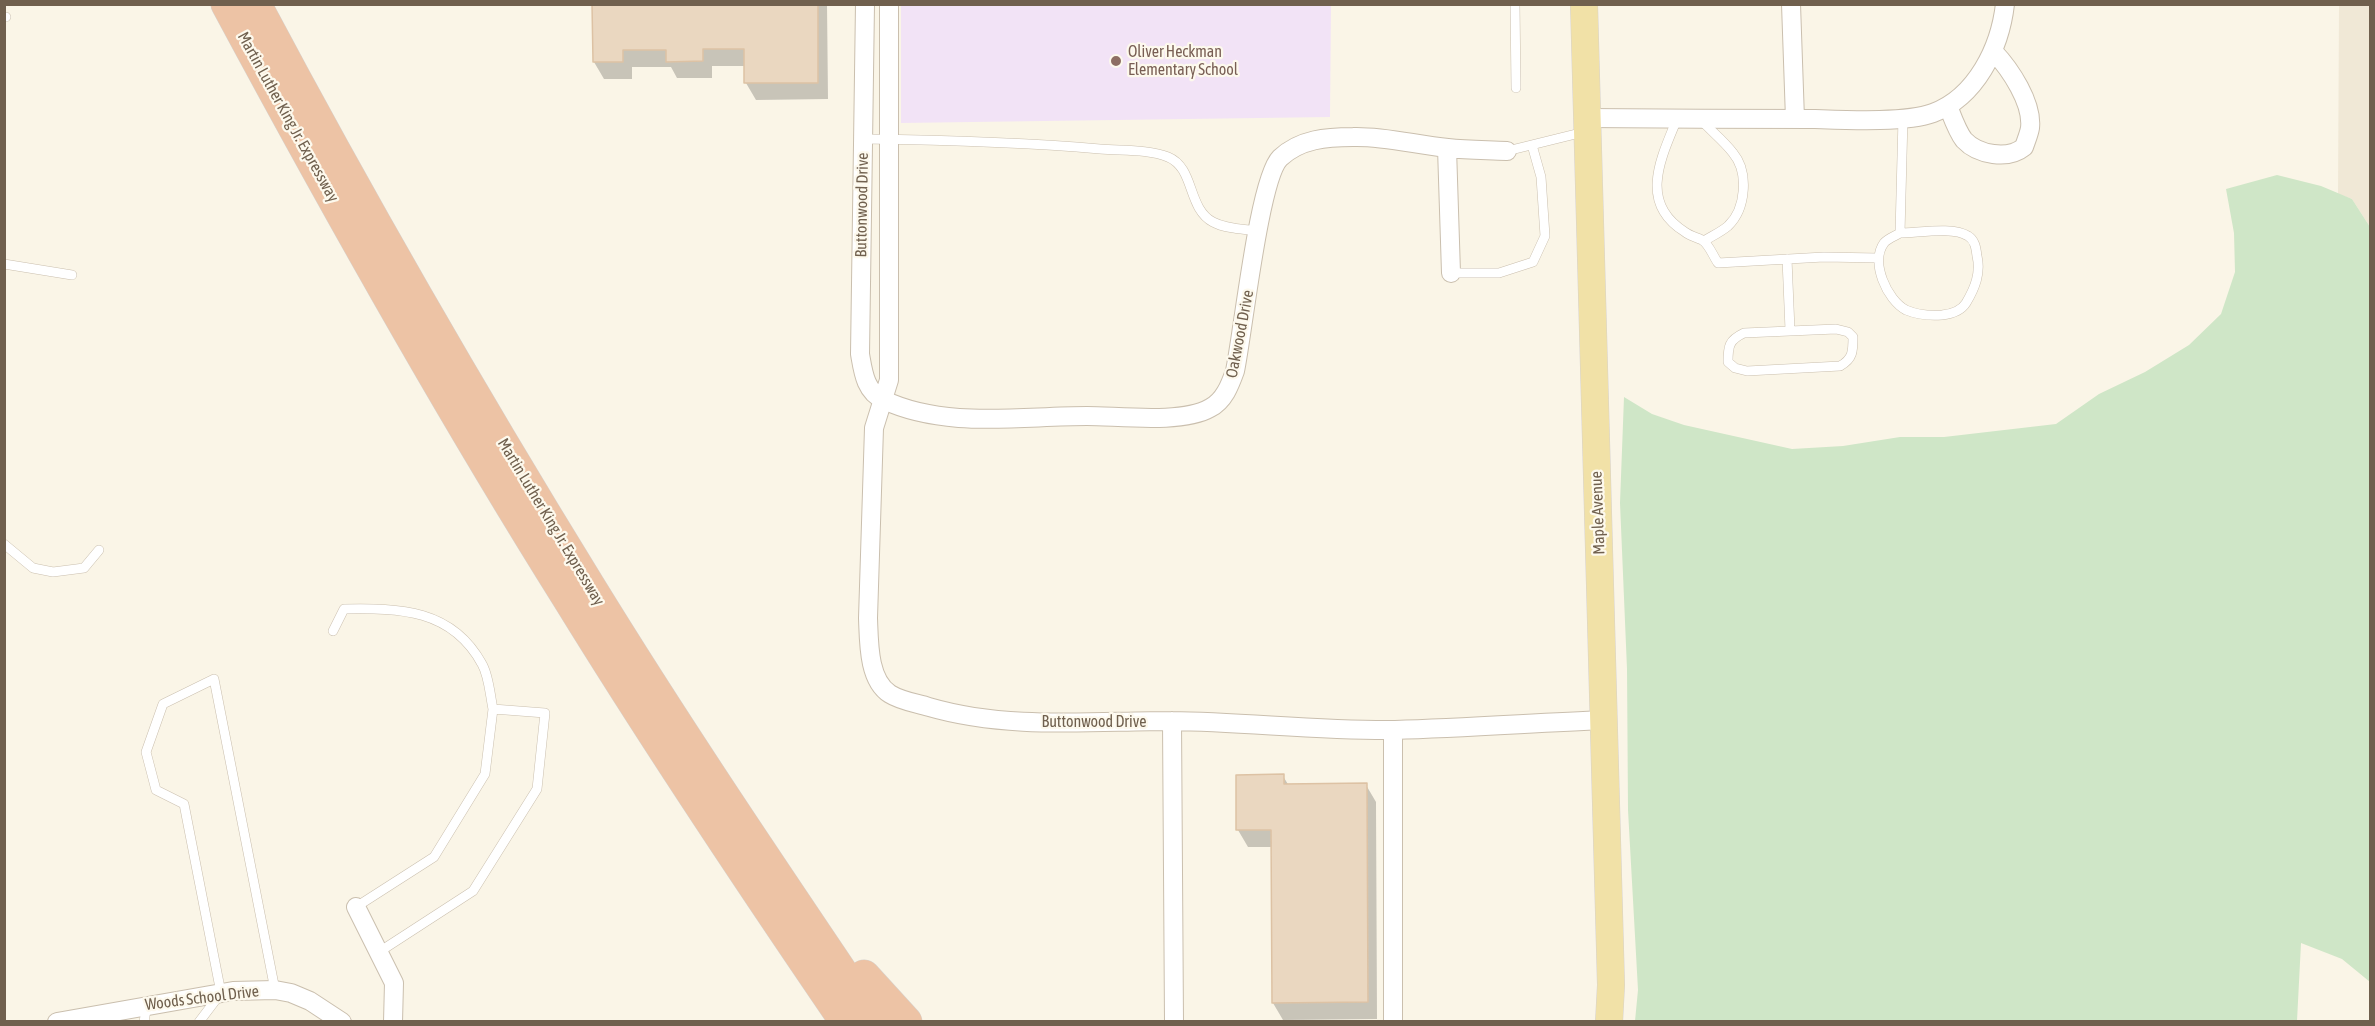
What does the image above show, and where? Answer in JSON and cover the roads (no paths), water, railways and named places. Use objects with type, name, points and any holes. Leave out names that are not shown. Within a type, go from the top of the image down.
[{"type":"highway","name":"Martin Luther King Jr. Expressway","points":[[227,4],[384,289],[564,591],[699,802],[846,1022]]},
{"type":"highway","name":"Martin Luther King Jr. Expressway","points":[[255,4],[399,267],[496,434],[590,588],[788,893],[876,1022]]},
{"type":"highway","points":[[788,893],[906,1022]]},
{"type":"main road","name":"Maple Avenue","points":[[1584,4],[1611,985],[1609,1022]]},
{"type":"street","name":"Buttonwood Drive","points":[[865,4],[860,354],[865,381],[881,399]]},
{"type":"street","name":"Buttonwood Drive","points":[[889,4],[889,380],[881,399],[874,428],[867,618],[875,674],[880,685],[901,699],[954,714],[992,721],[1022,723],[1172,721],[1393,730],[1604,720]]},
{"type":"street","points":[[1791,4],[1795,119]]},
{"type":"street","points":[[1587,125],[1677,119],[1903,118],[1932,113],[1948,106],[1965,92],[1994,52],[2003,25],[2005,4]]},
{"type":"street","points":[[1948,106],[1964,140],[1974,147],[1986,152],[2008,155],[2024,147],[2030,129],[2022,93],[2008,67],[1994,52]]},
{"type":"street","name":"Oakwood Drive","points":[[881,399],[924,413],[984,419],[1175,416],[1210,408],[1221,399],[1230,386],[1235,371],[1257,231],[1272,170],[1280,158],[1299,145],[1317,139],[1353,136],[1376,137],[1447,148],[1507,152]]},
{"type":"street","points":[[1447,148],[1450,273]]},
{"type":"street","points":[[1172,721],[1174,1022]]},
{"type":"street","points":[[1393,730],[1393,1022]]},
{"type":"street","points":[[356,907],[394,983],[393,1022]]},
{"type":"street","name":"Woods School Drive","points":[[57,1022],[146,1013],[221,993],[275,990],[291,993],[309,1001],[342,1022]]},
{"type":"lane","points":[[1515,4],[1516,88]]},
{"type":"lane","points":[[1900,233],[1903,118]]},
{"type":"lane","points":[[1677,119],[1660,160],[1656,184],[1658,202],[1668,218],[1684,232],[1704,241],[1718,263],[1824,257],[1878,258]]},
{"type":"lane","points":[[1700,119],[1734,154],[1741,168],[1744,187],[1741,205],[1729,225],[1704,241]]},
{"type":"lane","points":[[1507,152],[1587,125]]},
{"type":"lane","points":[[863,139],[1074,147],[1156,154],[1178,163],[1184,170],[1193,196],[1212,222],[1257,231]]},
{"type":"lane","points":[[1450,273],[1499,273],[1533,262],[1545,236],[1541,177],[1532,145]]},
{"type":"lane","points":[[1952,231],[1968,236],[1975,244],[1979,265],[1976,286],[1964,306],[1951,314],[1926,316],[1906,309],[1894,301],[1885,284],[1878,258],[1885,241],[1900,233],[1952,231]]},
{"type":"lane","points":[[1787,259],[1790,330]]},
{"type":"lane","points":[[4,264],[72,275]]},
{"type":"lane","points":[[1836,328],[1848,332],[1853,337],[1853,351],[1849,361],[1840,366],[1747,371],[1735,368],[1728,362],[1728,345],[1734,337],[1744,333],[1790,330],[1836,328]]},
{"type":"lane","points":[[4,544],[33,568],[53,572],[84,568],[99,550]]},
{"type":"lane","points":[[333,631],[344,609],[390,608],[426,614],[459,633],[483,665],[493,709],[485,774],[434,857],[356,907]]},
{"type":"lane","points":[[199,1022],[221,993],[184,804],[156,790],[146,752],[164,704],[213,679],[275,990]]},
{"type":"lane","points":[[379,952],[473,891],[537,789],[545,713],[493,709]]},
{"type":"place","name":"Oliver Heckman Elementary School","points":[[1116,61]]}]
